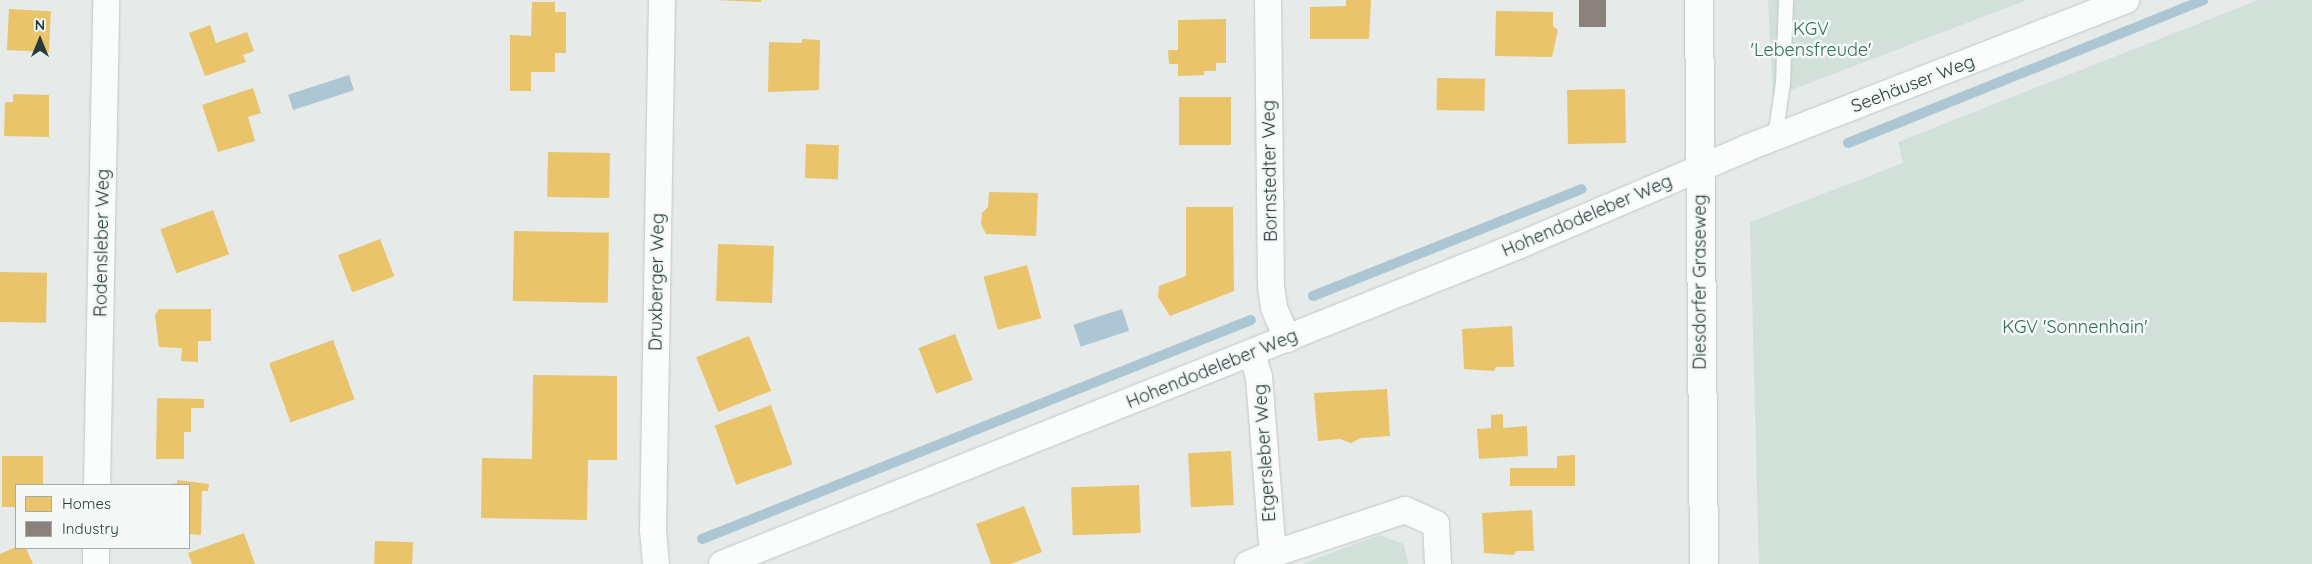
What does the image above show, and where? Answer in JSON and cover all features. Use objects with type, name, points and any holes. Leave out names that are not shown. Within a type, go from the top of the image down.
[{"type":"main road","name":"Diesdorfer Graseweg","points":[[1698,0],[1704,564]]},
{"type":"street","name":"Rodensleber Weg","points":[[97,484],[106,0]]},
{"type":"street","name":"Druxberger Weg","points":[[656,564],[653,530],[662,0]]},
{"type":"street","name":"Bornstedter Weg","points":[[1268,0],[1271,286],[1274,308],[1287,338]]},
{"type":"street","name":"Seehäuser Weg","points":[[1700,169],[2126,0]]},
{"type":"street","name":"Hohendodeleber Weg","points":[[722,564],[1252,353],[1700,169]]},
{"type":"street","name":"Etgersleber Weg","points":[[1252,353],[1259,377],[1273,554]]},
{"type":"street","points":[[1248,564],[1405,510],[1436,524],[1438,564]]},
{"type":"street","points":[[96,549],[96,564]]},
{"type":"lane","points":[[1775,138],[1783,83],[1786,0]]},
{"type":"green space","name":"KGV 'Lebensfreude'","points":[[1768,0],[2027,0],[1773,97]]},
{"type":"green space","name":"KGV 'Sonnenhain'","points":[[2258,0],[2312,0],[2312,564],[1759,564],[1750,222],[1903,163],[1898,142]]},
{"type":"green space","points":[[1379,535],[1404,544],[1408,564],[1302,564]]},
{"type":"water","points":[[349,75],[354,90],[293,110],[288,95]]},
{"type":"water","points":[[1122,309],[1129,331],[1081,347],[1073,325]]},
{"type":"building: Homes","points":[[715,0],[761,0],[761,2]]},
{"type":"building: Homes","points":[[1346,0],[1371,0],[1369,39],[1310,39],[1310,7],[1346,6]]},
{"type":"building: Homes","points":[[532,2],[555,2],[555,12],[566,12],[566,53],[555,53],[555,72],[531,72],[531,91],[510,91],[510,35],[531,36]]},
{"type":"building: Homes","points":[[9,9],[51,11],[49,52],[7,50]]},
{"type":"building: Homes","points":[[1496,11],[1553,12],[1553,26],[1558,30],[1552,57],[1495,56]]},
{"type":"building: Homes","points":[[1226,19],[1226,63],[1216,63],[1216,71],[1204,71],[1204,75],[1178,76],[1178,64],[1169,64],[1168,50],[1178,50],[1178,20]]},
{"type":"building: Homes","points":[[210,25],[216,43],[247,32],[254,51],[243,55],[246,62],[205,76],[189,33]]},
{"type":"building: Homes","points":[[802,39],[820,40],[819,90],[768,92],[769,42],[802,43]]},
{"type":"building: Homes","points":[[1437,78],[1485,79],[1484,111],[1436,110]]},
{"type":"building: Homes","points":[[253,88],[261,113],[248,117],[255,141],[218,152],[202,105]]},
{"type":"building: Homes","points":[[1625,89],[1626,143],[1568,144],[1567,90]]},
{"type":"building: Homes","points":[[13,94],[49,95],[49,137],[4,136],[5,102],[13,102]]},
{"type":"building: Homes","points":[[1179,97],[1231,97],[1231,145],[1179,145]]},
{"type":"building: Homes","points":[[806,144],[839,145],[838,179],[805,178]]},
{"type":"building: Homes","points":[[548,152],[610,153],[609,198],[547,197]]},
{"type":"building: Homes","points":[[989,192],[1038,193],[1036,236],[986,234],[981,224],[982,213],[988,207]]},
{"type":"building: Homes","points":[[1186,207],[1233,207],[1234,291],[1170,316],[1158,297],[1159,286],[1186,276]]},
{"type":"building: Homes","points":[[213,210],[229,254],[176,273],[160,229]]},
{"type":"building: Homes","points":[[514,231],[609,233],[608,303],[513,301]]},
{"type":"building: Homes","points":[[380,239],[394,276],[352,292],[338,255]]},
{"type":"building: Homes","points":[[718,244],[774,246],[772,303],[716,301]]},
{"type":"building: Homes","points":[[1027,265],[1041,318],[998,330],[984,277]]},
{"type":"building: Homes","points":[[0,272],[47,273],[46,323],[0,322]]},
{"type":"building: Homes","points":[[159,309],[211,309],[211,341],[198,341],[198,362],[181,361],[182,348],[159,347],[155,315]]},
{"type":"building: Homes","points":[[1512,326],[1514,367],[1496,367],[1494,371],[1464,369],[1462,329]]},
{"type":"building: Homes","points":[[955,334],[973,380],[936,394],[919,348]]},
{"type":"building: Homes","points":[[749,336],[771,391],[718,412],[696,357]]},
{"type":"building: Homes","points":[[333,340],[355,399],[291,422],[269,363]]},
{"type":"building: Homes","points":[[533,375],[617,376],[617,460],[588,460],[587,520],[481,518],[482,458],[532,459]]},
{"type":"building: Homes","points":[[1387,389],[1390,436],[1361,438],[1351,443],[1340,439],[1318,441],[1314,393]]},
{"type":"building: Homes","points":[[157,398],[204,399],[204,408],[191,408],[191,432],[184,432],[184,459],[156,459]]},
{"type":"building: Homes","points":[[771,405],[793,464],[736,485],[715,426]]},
{"type":"building: Homes","points":[[1503,414],[1503,428],[1527,426],[1528,456],[1479,459],[1477,429],[1491,428],[1491,415]]},
{"type":"building: Homes","points":[[1231,451],[1234,505],[1191,507],[1188,453]]},
{"type":"building: Homes","points":[[1575,455],[1575,486],[1510,486],[1510,468],[1557,468],[1557,456]]},
{"type":"building: Homes","points":[[2,456],[43,456],[43,484],[15,484],[15,507],[2,507]]},
{"type":"building: Homes","points":[[177,480],[209,484],[208,491],[202,491],[201,535],[190,534],[190,484],[172,484],[177,483]]},
{"type":"building: Homes","points":[[1139,485],[1141,533],[1073,535],[1071,487]]},
{"type":"building: Homes","points":[[1024,506],[1042,552],[1011,564],[991,564],[976,524]]},
{"type":"building: Homes","points":[[1532,510],[1534,551],[1516,551],[1514,555],[1484,553],[1482,513]]},
{"type":"building: Homes","points":[[244,533],[255,564],[192,564],[188,553]]},
{"type":"building: Homes","points":[[375,541],[413,542],[412,564],[374,564]]},
{"type":"building: Homes","points":[[15,547],[15,549],[26,549],[33,564],[0,564],[0,554]]},
{"type":"building: Industry","points":[[1579,0],[1606,0],[1606,27],[1579,27]]},
{"type":"waterway","points":[[1848,143],[2203,0]]},
{"type":"waterway","points":[[1313,296],[1582,189]]},
{"type":"waterway","points":[[702,539],[1251,320]]}]
